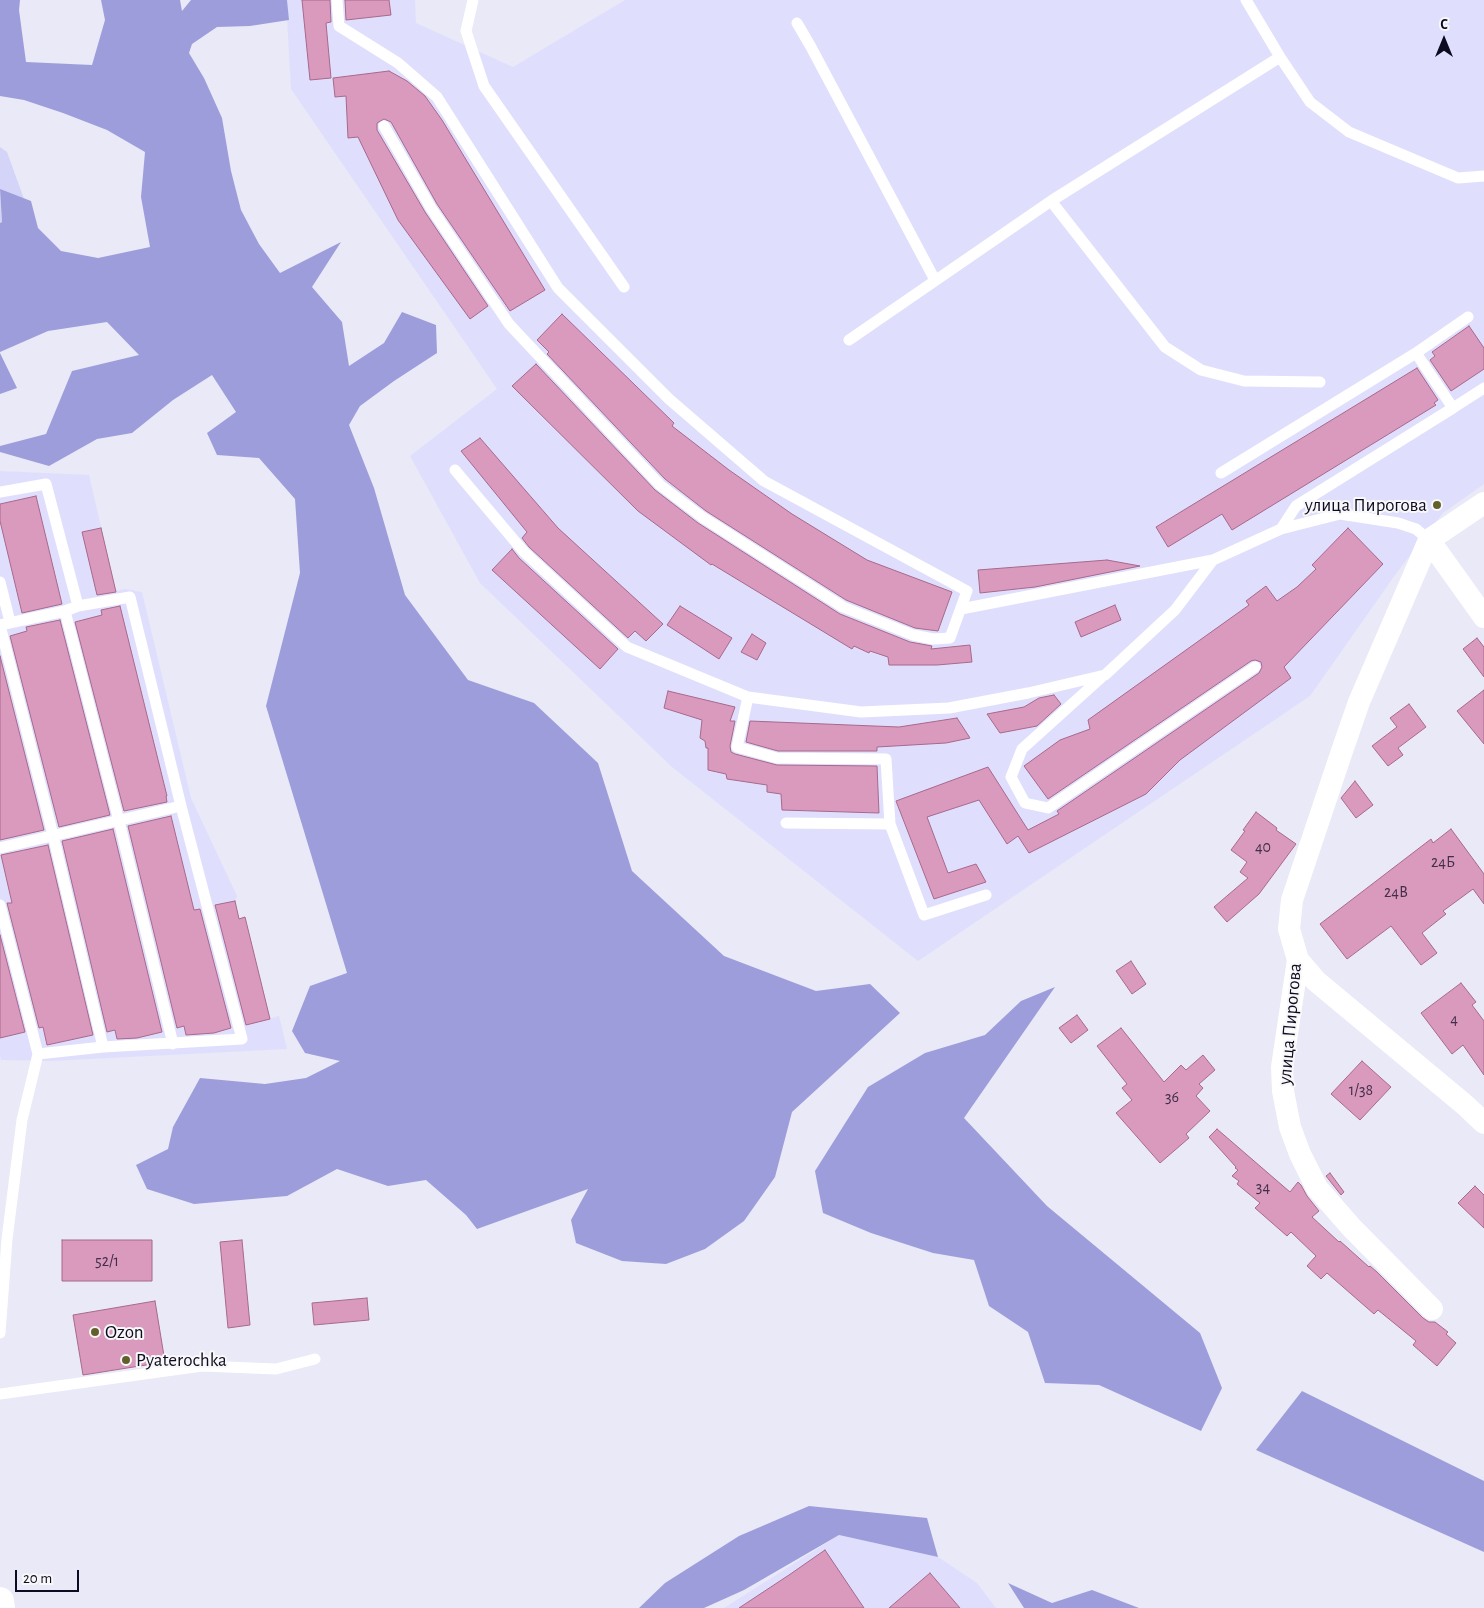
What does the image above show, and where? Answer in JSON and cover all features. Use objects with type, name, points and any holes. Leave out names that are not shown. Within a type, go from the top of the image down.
[{"type":"street","points":[[1484,503],[1429,540],[1484,617]]},
{"type":"street","name":"улица Пирогова","points":[[1429,540],[1359,702],[1315,827],[1292,900],[1289,929],[1298,960],[1282,1067],[1283,1091],[1290,1127],[1300,1154],[1317,1188],[1351,1226],[1432,1309]]},
{"type":"street","points":[[1298,960],[1316,981],[1484,1123]]},
{"type":"street","points":[[0,1601],[2,1608]]},
{"type":"lane","points":[[337,0],[339,26],[398,63],[437,96],[558,288],[669,399],[764,481],[967,592],[950,638],[933,639],[913,635],[844,608],[702,517],[660,485],[509,324],[431,208],[384,126]]},
{"type":"lane","points":[[474,0],[466,31],[484,86],[624,286]]},
{"type":"lane","points":[[1246,0],[1310,102],[1349,132],[1458,178],[1484,176]]},
{"type":"lane","points":[[797,23],[935,280]]},
{"type":"lane","points":[[849,340],[1051,201],[1280,57]]},
{"type":"lane","points":[[1051,201],[1165,347],[1201,370],[1244,381],[1320,382]]},
{"type":"lane","points":[[1221,473],[1416,353],[1468,317]]},
{"type":"lane","points":[[1416,353],[1453,408]]},
{"type":"lane","points":[[1281,529],[1296,506],[1484,388]]},
{"type":"lane","points":[[454,470],[524,552],[627,647],[748,697],[861,712],[949,708],[1028,693],[1105,675]]},
{"type":"lane","points":[[0,492],[46,484],[78,606]]},
{"type":"lane","points":[[961,609],[1213,560],[1281,529],[1340,514],[1398,523],[1416,529],[1429,540]]},
{"type":"lane","points":[[1213,560],[1174,610],[1022,749],[1011,777],[1025,803],[1048,808],[1255,666]]},
{"type":"lane","points":[[0,582],[3,624],[103,1047]]},
{"type":"lane","points":[[3,624],[65,611],[78,606],[130,598],[181,806],[242,1039],[103,1047],[38,1054]]},
{"type":"lane","points":[[65,611],[119,821],[173,1044]]},
{"type":"lane","points":[[748,697],[736,747],[777,758],[886,759],[890,824],[924,914],[986,895]]},
{"type":"lane","points":[[0,848],[181,806]]},
{"type":"lane","points":[[786,823],[890,824]]},
{"type":"lane","points":[[0,905],[38,1054],[22,1120],[8,1239],[0,1333]]},
{"type":"lane","points":[[0,1394],[202,1366],[276,1368],[315,1359]]},
{"type":"shaded area","points":[[0,0],[20,0],[19,10],[26,62],[92,65],[105,20],[101,0],[180,0],[182,11],[191,0],[287,0],[289,20],[250,26],[217,27],[192,44],[189,53],[204,78],[222,118],[231,171],[241,210],[259,244],[280,273],[341,242],[312,287],[342,322],[349,366],[384,343],[402,312],[436,325],[437,353],[360,406],[349,425],[374,488],[405,595],[468,680],[534,703],[598,763],[632,871],[724,956],[816,991],[870,984],[900,1013],[792,1112],[775,1177],[744,1221],[705,1249],[666,1264],[622,1261],[576,1243],[571,1220],[588,1189],[477,1229],[466,1215],[426,1180],[388,1186],[337,1169],[287,1196],[194,1204],[147,1189],[136,1165],[168,1149],[173,1127],[200,1078],[265,1084],[306,1078],[340,1061],[305,1053],[292,1031],[310,986],[347,973],[266,706],[300,573],[295,499],[259,458],[217,455],[207,433],[236,412],[212,375],[173,400],[132,433],[97,439],[49,466],[0,452],[0,446],[46,434],[72,371],[139,355],[107,322],[48,331],[0,352],[0,223],[2,222],[0,189],[31,201],[38,228],[61,251],[98,258],[150,247],[141,197],[145,152],[107,130],[63,113],[24,100],[0,96]]},
{"type":"shaded area","points":[[286,0],[415,0],[416,23],[513,67],[625,0],[1484,0],[1484,484],[1443,513],[1395,575],[1310,696],[918,961],[672,767],[480,583],[410,456],[497,389],[291,89]]},
{"type":"shaded area","points":[[0,147],[7,152],[24,199],[0,190]]},
{"type":"shaded area","points":[[0,190],[2,222],[0,223]]},
{"type":"shaded area","points":[[0,353],[17,388],[0,394]]},
{"type":"shaded area","points":[[0,471],[89,475],[116,591],[125,589],[142,592],[191,798],[237,896],[235,901],[239,918],[245,917],[269,1019],[279,1016],[287,1049],[51,1061],[1,1060]]},
{"type":"shaded area","points":[[1055,987],[964,1118],[1047,1206],[1200,1333],[1222,1388],[1201,1431],[1099,1385],[1045,1383],[1028,1332],[989,1306],[974,1260],[933,1253],[871,1233],[823,1213],[815,1171],[868,1087],[925,1053],[985,1035],[1021,1001]]},
{"type":"shaded area","points":[[1302,1391],[1484,1481],[1484,1552],[1256,1450]]},
{"type":"shaded area","points":[[809,1506],[927,1518],[938,1557],[839,1535],[744,1590],[704,1608],[639,1608],[665,1583],[739,1536]]},
{"type":"shaded area","points":[[839,1535],[938,1557],[977,1583],[996,1608],[724,1608]]},
{"type":"shaded area","points":[[1008,1583],[1052,1603],[1092,1590],[1139,1608],[1024,1608]]},
{"type":"building","points":[[302,0],[330,0],[331,22],[326,23],[331,78],[310,80]]},
{"type":"building","points":[[345,0],[389,0],[391,15],[346,20]]},
{"type":"building","points":[[389,71],[407,81],[425,96],[442,120],[545,290],[510,311],[437,204],[391,122],[384,119],[377,123],[377,130],[425,212],[488,306],[470,319],[398,220],[358,137],[348,138],[346,96],[335,97],[333,78]]},
{"type":"building","points":[[562,314],[674,423],[672,426],[729,470],[792,514],[867,560],[952,592],[938,631],[915,628],[846,600],[706,511],[665,479],[547,354],[549,352],[537,340]]},
{"type":"building","points":[[1469,326],[1484,348],[1484,369],[1451,391],[1430,360],[1435,356],[1432,352]]},
{"type":"building","points":[[536,364],[655,490],[698,523],[840,614],[910,642],[932,646],[931,649],[970,645],[972,662],[937,665],[889,665],[888,657],[870,651],[869,653],[854,646],[852,649],[711,565],[638,511],[512,386]]},
{"type":"building","points":[[1417,368],[1438,400],[1434,403],[1436,405],[1232,530],[1222,514],[1168,547],[1156,527]]},
{"type":"building","points":[[480,438],[558,528],[663,624],[646,641],[635,631],[628,638],[529,547],[522,538],[527,532],[461,451]]},
{"type":"building","points":[[36,496],[62,604],[22,613],[0,521],[0,504]]},
{"type":"building","points":[[101,528],[116,592],[97,595],[82,532]]},
{"type":"building","points":[[1348,528],[1383,564],[1284,667],[1291,678],[1180,760],[1146,794],[1029,853],[1018,836],[1007,844],[979,800],[927,817],[948,873],[976,864],[986,882],[934,899],[896,801],[988,767],[1028,830],[1059,814],[1057,811],[1259,673],[1262,667],[1261,662],[1251,661],[1048,799],[1024,766],[1060,740],[1090,729],[1088,720],[1249,605],[1246,601],[1266,586],[1277,601],[1297,587],[1316,569],[1312,565]]},
{"type":"building","points":[[512,549],[519,558],[618,649],[600,669],[492,570]]},
{"type":"building","points":[[1107,560],[1140,566],[1035,587],[980,593],[978,570]]},
{"type":"building","points":[[1115,605],[1121,620],[1081,637],[1075,622]]},
{"type":"building","points":[[120,606],[167,796],[167,802],[124,811],[75,622],[102,615],[101,610]]},
{"type":"building","points":[[680,606],[732,638],[719,659],[667,625]]},
{"type":"building","points":[[60,620],[110,815],[59,827],[10,636],[27,631],[26,627]]},
{"type":"building","points":[[752,634],[766,643],[757,660],[741,652]]},
{"type":"building","points":[[1477,638],[1484,647],[1484,677],[1463,649]]},
{"type":"building","points":[[0,656],[44,830],[0,840]]},
{"type":"building","points":[[1484,690],[1484,744],[1457,711]]},
{"type":"building","points":[[668,691],[735,707],[730,721],[735,721],[730,746],[731,752],[735,754],[777,765],[877,766],[879,813],[782,810],[781,794],[767,792],[767,785],[727,779],[726,774],[708,770],[708,748],[706,748],[705,741],[700,738],[702,720],[664,708]]},
{"type":"building","points":[[1054,695],[1061,704],[1037,726],[1000,733],[987,714],[1024,707],[1039,698]]},
{"type":"building","points":[[1409,704],[1426,727],[1398,748],[1403,755],[1388,766],[1372,746],[1397,727],[1390,718]]},
{"type":"building","points":[[957,718],[970,738],[946,743],[877,747],[877,751],[778,751],[746,742],[750,721],[899,727]]},
{"type":"building","points":[[1355,781],[1373,805],[1356,818],[1341,798]]},
{"type":"building","points":[[1256,812],[1277,828],[1276,830],[1296,844],[1259,894],[1227,922],[1214,907],[1248,878],[1240,872],[1247,862],[1231,850]]},
{"type":"building","points":[[171,816],[194,910],[200,909],[231,1028],[214,1033],[186,1035],[184,1026],[177,1028],[128,826]]},
{"type":"building","points":[[113,829],[162,1032],[137,1038],[117,1039],[115,1030],[107,1032],[62,841]]},
{"type":"building","points":[[1451,829],[1484,874],[1484,904],[1473,889],[1443,911],[1446,914],[1422,933],[1437,953],[1421,965],[1391,926],[1347,959],[1320,924],[1431,839],[1433,843]]},
{"type":"building","points":[[48,845],[93,1035],[47,1045],[43,1027],[39,1028],[7,903],[12,903],[1,855]]},
{"type":"building","points":[[235,901],[239,919],[245,917],[270,1019],[246,1025],[215,905]]},
{"type":"building","points":[[0,935],[25,1032],[0,1038]]},
{"type":"building","points":[[1131,961],[1146,984],[1132,994],[1116,971]]},
{"type":"building","points":[[1461,983],[1476,1002],[1472,1005],[1484,1021],[1484,1075],[1463,1045],[1452,1054],[1421,1013]]},
{"type":"building","points":[[1077,1015],[1088,1030],[1071,1043],[1059,1028]]},
{"type":"building","points":[[1121,1028],[1164,1082],[1181,1065],[1186,1070],[1203,1055],[1215,1070],[1199,1084],[1203,1088],[1196,1096],[1210,1111],[1186,1134],[1189,1138],[1160,1163],[1116,1113],[1132,1100],[1122,1088],[1127,1084],[1097,1046]]},
{"type":"building","points":[[1362,1061],[1391,1087],[1360,1120],[1331,1094]]},
{"type":"building","points":[[1217,1129],[1290,1192],[1298,1182],[1319,1211],[1312,1217],[1339,1242],[1377,1272],[1423,1318],[1429,1322],[1435,1322],[1448,1332],[1446,1334],[1456,1343],[1437,1366],[1413,1345],[1416,1341],[1378,1310],[1374,1314],[1327,1273],[1321,1279],[1307,1266],[1316,1256],[1291,1232],[1287,1236],[1255,1208],[1260,1203],[1237,1184],[1239,1181],[1232,1176],[1238,1170],[1209,1137]]},
{"type":"building","points":[[1330,1173],[1344,1192],[1341,1195],[1326,1176]]},
{"type":"building","points":[[1475,1186],[1484,1195],[1484,1228],[1458,1203]]},
{"type":"building","points":[[62,1240],[152,1240],[152,1281],[62,1281]]},
{"type":"building","points":[[242,1240],[250,1325],[228,1328],[220,1242]]},
{"type":"building","points":[[367,1298],[369,1320],[314,1325],[312,1303]]},
{"type":"building","points":[[155,1301],[165,1362],[83,1375],[73,1315]]},
{"type":"building","points":[[825,1550],[864,1608],[739,1608],[789,1575]]},
{"type":"building","points":[[930,1573],[960,1608],[889,1608]]},
{"type":"place","name":"улица Пирогова","points":[[1437,505]]},
{"type":"place","name":"Ozon","points":[[95,1332]]},
{"type":"place","name":"Pyaterochka","points":[[126,1360]]}]
